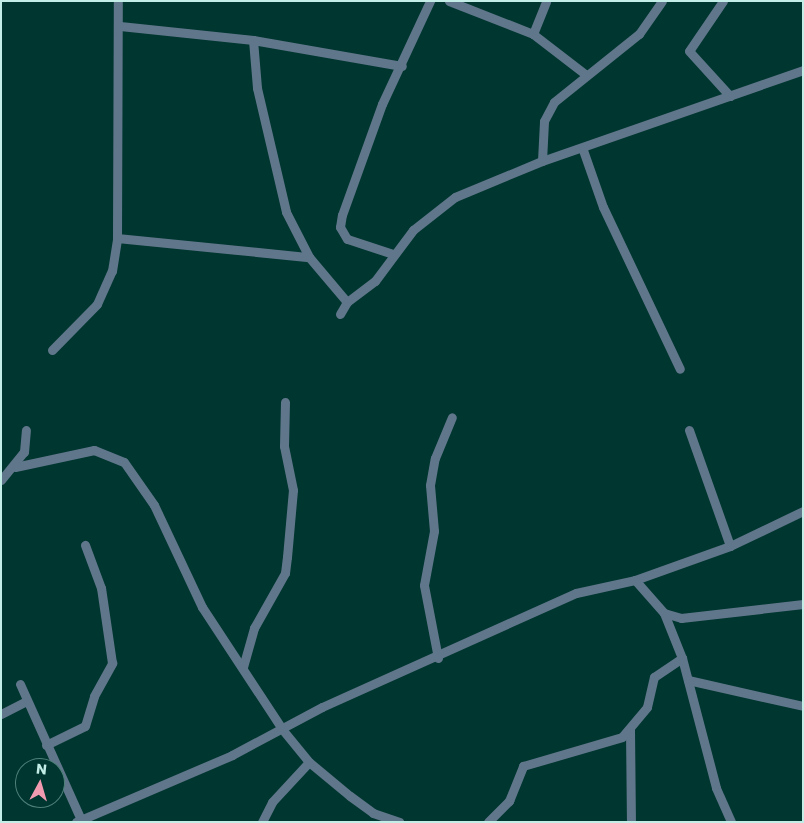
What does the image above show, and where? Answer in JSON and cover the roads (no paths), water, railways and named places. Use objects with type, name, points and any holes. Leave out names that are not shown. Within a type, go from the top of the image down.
[{"type":"street","points":[[52,350],[107,287],[117,238],[120,26],[118,1]]},
{"type":"street","points":[[392,254],[351,241],[340,227],[357,169],[430,1]]},
{"type":"street","points":[[449,1],[533,34],[585,74]]},
{"type":"street","points":[[533,34],[546,1]]},
{"type":"street","points":[[542,161],[544,121],[554,102],[585,74],[639,34],[662,1]]},
{"type":"street","points":[[723,1],[689,51],[730,96]]},
{"type":"street","points":[[120,26],[253,40],[402,66]]},
{"type":"street","points":[[253,40],[257,88],[286,212],[309,257],[347,302]]},
{"type":"street","points":[[340,314],[347,302],[371,286],[392,254],[413,230],[455,197],[542,161],[583,150],[803,70]]},
{"type":"street","points":[[583,150],[610,224],[680,369]]},
{"type":"street","points":[[117,238],[309,257]]},
{"type":"street","points":[[243,667],[254,628],[285,574],[288,557],[293,490],[284,446],[285,402]]},
{"type":"street","points":[[438,658],[424,585],[434,531],[430,485],[435,458],[452,417]]},
{"type":"street","points":[[1,480],[15,467],[28,442],[26,430]]},
{"type":"street","points":[[689,430],[730,546]]},
{"type":"street","points":[[15,467],[94,450],[124,462],[154,505],[202,607],[282,729],[309,762],[373,813],[398,822]]},
{"type":"street","points":[[20,684],[78,821],[576,594],[635,580],[730,546],[803,511]]},
{"type":"street","points":[[46,745],[85,726],[94,696],[112,663],[101,588],[86,545]]},
{"type":"street","points":[[635,580],[664,613],[682,658],[716,788],[730,822]]},
{"type":"street","points":[[664,613],[709,618],[803,604]]},
{"type":"street","points":[[488,822],[509,802],[523,766],[611,742],[630,730],[646,706],[654,677],[682,658]]},
{"type":"street","points":[[688,680],[803,706]]},
{"type":"street","points":[[1,714],[26,701]]},
{"type":"street","points":[[630,730],[631,822]]},
{"type":"street","points":[[262,822],[272,802],[309,762]]}]
